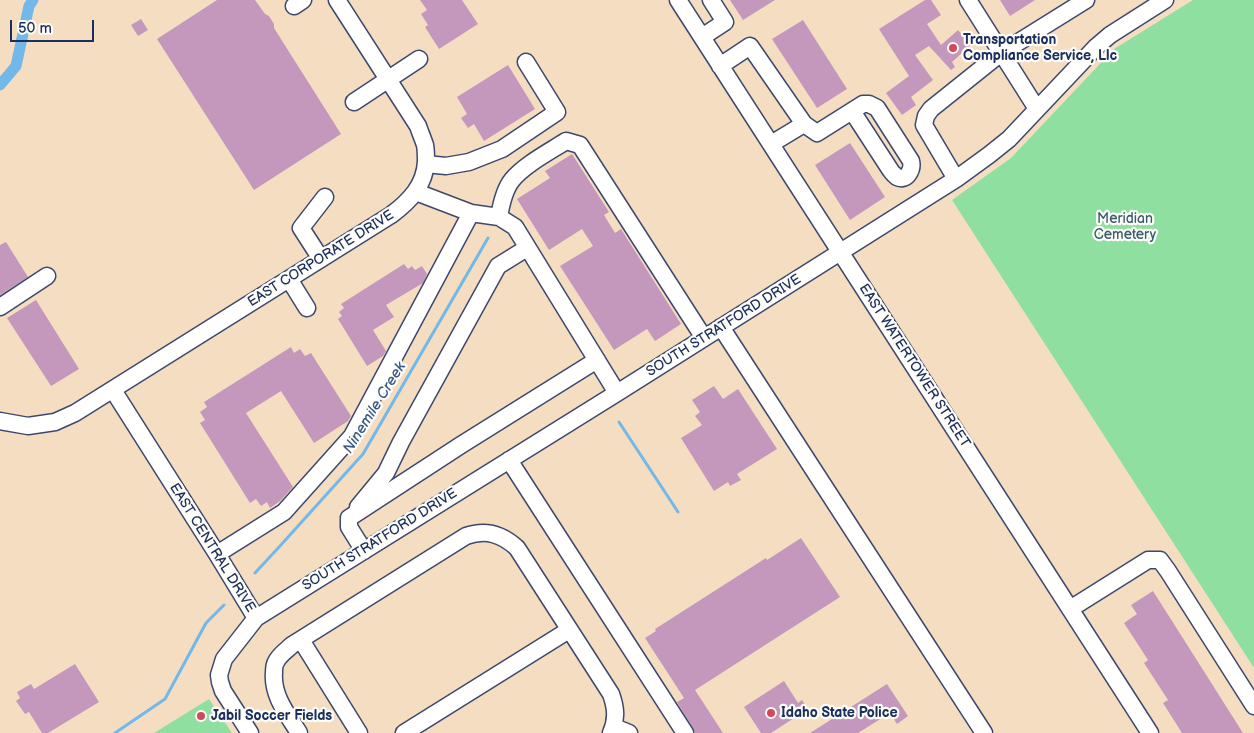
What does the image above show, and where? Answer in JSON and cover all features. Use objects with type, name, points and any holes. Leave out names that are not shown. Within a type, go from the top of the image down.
[{"type":"street","name":"EAST CORPORATE DRIVE","points":[[0,421],[28,426],[55,422],[75,413],[391,215],[405,205],[416,192],[426,164],[426,147],[418,126],[336,0]]},
{"type":"street","name":"EAST WATERTOWER STREET","points":[[678,0],[1150,733]]},
{"type":"street","points":[[702,37],[725,22],[711,0]]},
{"type":"street","points":[[968,0],[1037,109]]},
{"type":"street","points":[[956,179],[924,125],[926,116],[931,109],[1002,53],[1086,0]]},
{"type":"street","name":"SOUTH STRATFORD DRIVE","points":[[256,618],[956,179],[1009,139],[1096,47],[1110,35],[1165,0]]},
{"type":"street","points":[[720,66],[750,46],[804,124],[817,133],[852,111]]},
{"type":"street","points":[[354,102],[419,59]]},
{"type":"street","points":[[426,164],[446,166],[469,162],[502,149],[557,112],[526,62]]},
{"type":"street","points":[[771,144],[804,124]]},
{"type":"street","points":[[499,217],[503,199],[512,181],[529,164],[566,141],[580,145],[704,338]]},
{"type":"street","points":[[416,192],[471,213],[499,217],[515,227],[618,392]]},
{"type":"street","points":[[321,259],[301,228],[325,197]]},
{"type":"street","points":[[217,554],[284,512],[352,436],[471,213]]},
{"type":"street","points":[[364,551],[349,527],[349,518],[386,473],[401,442],[498,266],[527,248]]},
{"type":"street","points":[[0,308],[47,276]]},
{"type":"street","points":[[289,279],[307,308]]},
{"type":"street","points":[[722,327],[984,733]]},
{"type":"street","points":[[349,518],[597,360]]},
{"type":"street","name":"EAST CENTRAL DRIVE","points":[[113,390],[256,618],[224,659],[219,675],[223,691],[250,733]]},
{"type":"street","points":[[509,460],[685,733]]},
{"type":"street","points":[[299,733],[275,690],[273,680],[275,662],[282,654],[301,640],[466,536],[483,533],[492,533],[500,536],[517,548],[611,694],[615,705],[618,731]]},
{"type":"street","points":[[1070,609],[1148,560],[1160,560],[1254,706]]},
{"type":"street","points":[[404,733],[569,630]]},
{"type":"street","points":[[301,640],[359,733]]},
{"type":"green space","name":"Meridian Cemetery","points":[[1193,0],[1254,0],[1254,668],[952,200],[1011,158],[1114,49]]},
{"type":"green space","name":"Jabil Soccer Fields","points":[[209,699],[232,733],[154,733]]},
{"type":"building","points":[[217,0],[255,0],[265,14],[269,16],[274,24],[274,28],[341,134],[254,190],[157,39]]},
{"type":"building","points":[[420,0],[462,0],[478,24],[439,49],[425,27],[428,25],[421,14],[427,10]]},
{"type":"building","points":[[730,0],[775,0],[743,20]]},
{"type":"building","points":[[925,0],[931,0],[941,15],[927,24],[941,45],[958,30],[971,45],[952,62],[955,67],[951,70],[929,46],[915,55],[933,80],[911,97],[916,105],[902,115],[886,93],[909,76],[879,29]]},
{"type":"building","points":[[1000,0],[1035,0],[1010,16]]},
{"type":"building","points":[[141,19],[148,30],[138,36],[131,25]]},
{"type":"building","points":[[803,20],[847,89],[817,108],[772,39]]},
{"type":"building","points":[[508,65],[535,109],[484,141],[474,124],[468,128],[461,118],[467,114],[457,97]]},
{"type":"building","points":[[850,143],[885,197],[850,220],[815,165]]},
{"type":"building","points":[[572,154],[609,212],[604,215],[615,233],[621,229],[681,324],[655,341],[647,329],[614,350],[560,266],[593,246],[582,229],[549,250],[517,199],[550,178],[545,171]]},
{"type":"building","points":[[6,242],[28,277],[0,295],[0,245]]},
{"type":"building","points":[[404,264],[408,269],[412,266],[415,270],[422,266],[427,274],[423,283],[386,305],[394,317],[373,330],[386,351],[383,356],[367,366],[338,319],[342,316],[339,312],[344,308],[341,304]]},
{"type":"building","points":[[36,300],[79,369],[51,386],[7,318]]},
{"type":"building","points":[[291,347],[294,353],[300,349],[305,356],[311,353],[351,416],[348,421],[314,443],[281,391],[246,413],[293,487],[280,501],[270,508],[267,502],[261,506],[256,499],[250,503],[200,423],[205,420],[200,412],[207,407],[204,402]]},
{"type":"building","points":[[714,386],[723,399],[738,389],[777,449],[737,474],[741,480],[730,486],[728,482],[714,491],[681,438],[702,425],[695,416],[700,412],[692,400]]},
{"type":"building","points":[[801,538],[840,597],[695,690],[723,733],[695,733],[677,702],[684,698],[645,638],[656,631],[655,629],[766,558],[767,560]]},
{"type":"building","points":[[1153,591],[1243,733],[1182,733],[1163,703],[1168,700],[1144,663],[1148,660],[1124,623],[1137,614],[1131,605]]},
{"type":"building","points":[[75,664],[99,702],[48,733],[42,733],[29,712],[25,714],[16,701],[20,698],[17,692],[31,684],[34,689]]},
{"type":"building","points":[[784,681],[798,703],[802,700],[808,709],[771,733],[761,733],[744,707]]},
{"type":"building","points":[[887,684],[908,716],[897,724],[890,713],[858,733],[810,733]]},
{"type":"waterway","points":[[0,85],[16,66],[29,6],[33,0]]},
{"type":"waterway","name":"Ninemile Creek","points":[[255,573],[363,454],[488,238]]},
{"type":"waterway","points":[[619,422],[678,512]]},
{"type":"waterway","name":"Ninemile Creek","points":[[115,733],[165,699],[206,623],[224,605]]},
{"type":"place","name":"Transportation Compliance Service, Llc","points":[[953,48]]},
{"type":"place","name":"Idaho State Police","points":[[771,713]]},
{"type":"place","name":"Jabil Soccer Fields","points":[[201,716]]}]
